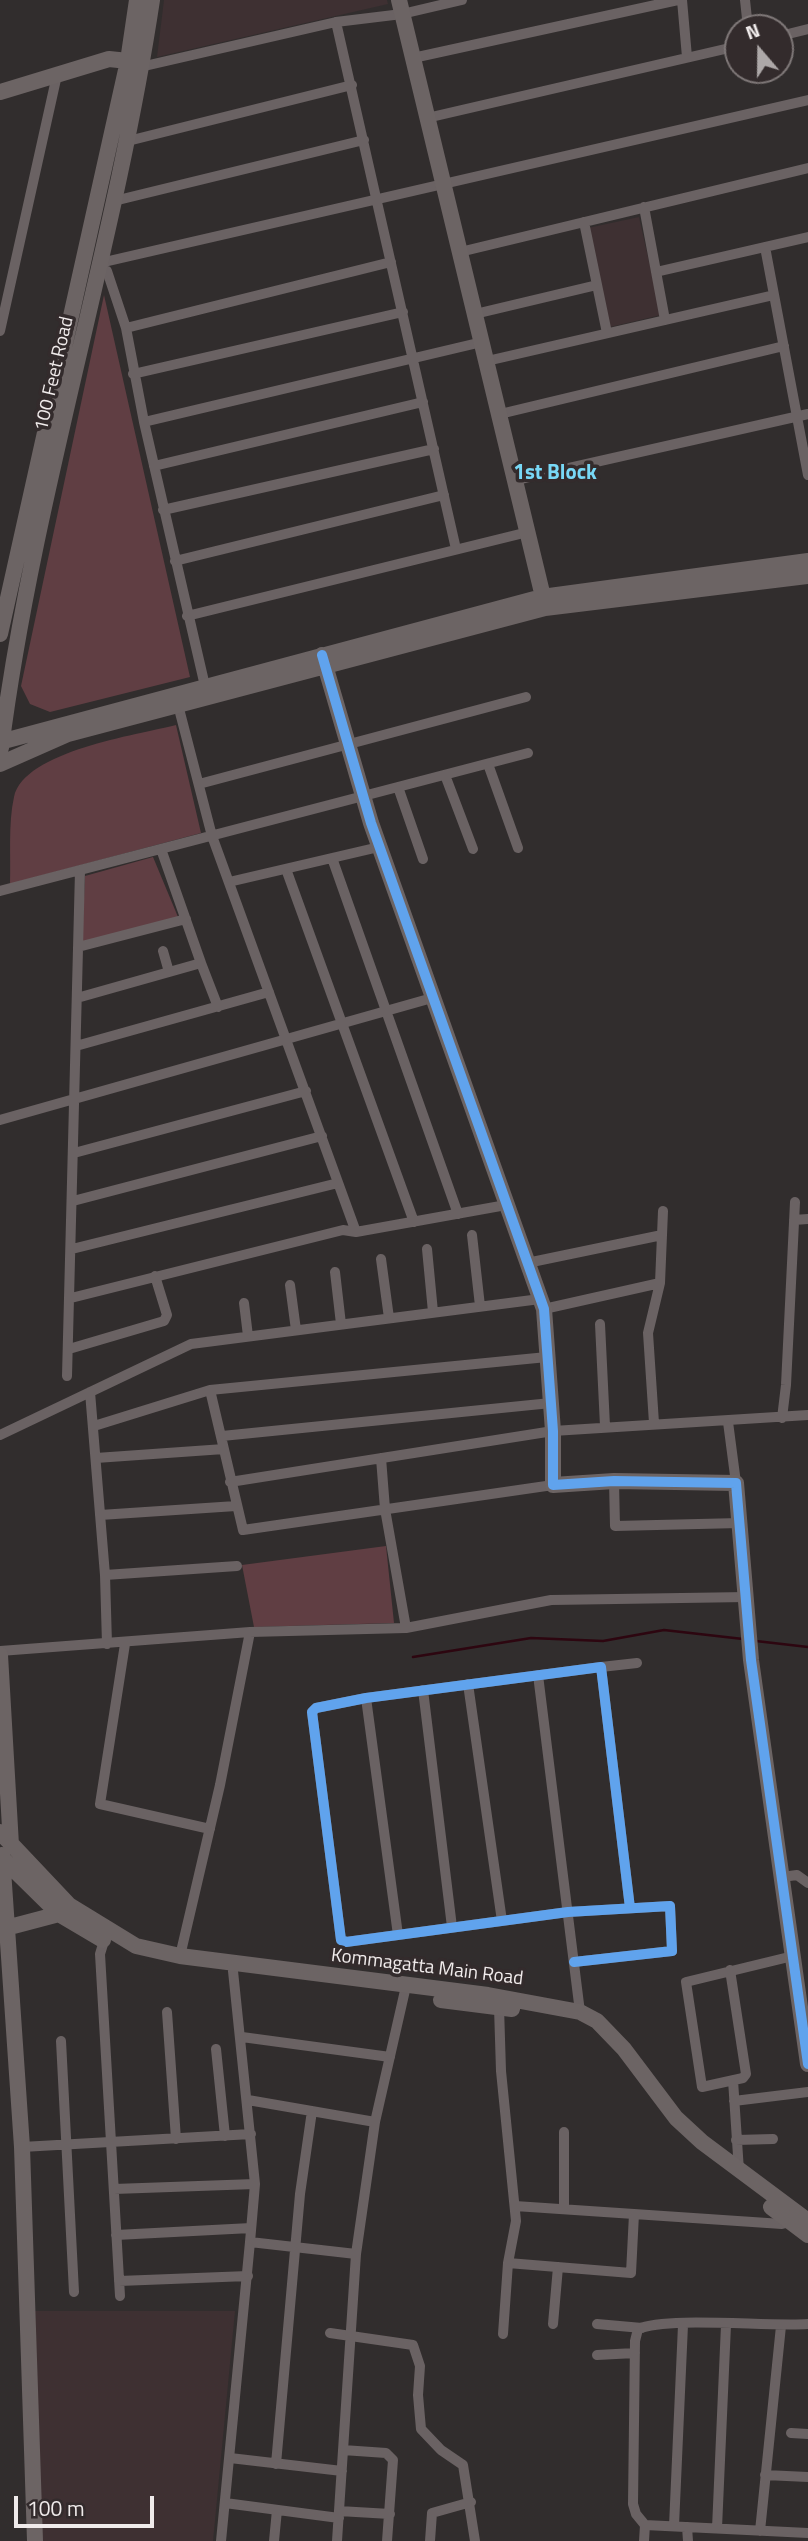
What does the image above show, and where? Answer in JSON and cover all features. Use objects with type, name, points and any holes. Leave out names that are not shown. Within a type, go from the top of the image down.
[{"type":"street","name":"100 Feet Road","points":[[1,746],[5,706],[28,588],[128,141],[137,0]]},
{"type":"street","name":"100 Feet Road","points":[[0,634],[6,578],[132,66],[152,0]]},
{"type":"street","points":[[0,92],[109,59],[132,66],[400,7],[462,0]]},
{"type":"street","points":[[413,58],[680,0],[687,57]]},
{"type":"street","points":[[400,7],[544,602]]},
{"type":"street","points":[[336,22],[456,550]]},
{"type":"street","points":[[427,118],[724,49]]},
{"type":"street","points":[[1,323],[57,75]]},
{"type":"street","points":[[128,141],[352,86]]},
{"type":"street","points":[[99,267],[443,183],[808,100]]},
{"type":"street","points":[[114,201],[364,140]]},
{"type":"street","points":[[460,252],[808,168]]},
{"type":"street","points":[[644,207],[665,320]]},
{"type":"street","points":[[584,222],[607,333]]},
{"type":"street","points":[[656,272],[808,237]]},
{"type":"street","points":[[765,247],[784,346],[803,415],[807,468]]},
{"type":"street","points":[[126,328],[391,262]]},
{"type":"street","points":[[99,267],[107,271],[126,328],[133,374],[174,561],[205,685]]},
{"type":"street","points":[[475,314],[597,285]]},
{"type":"street","points":[[486,361],[774,295]]},
{"type":"street","points":[[133,374],[402,312]]},
{"type":"street","points":[[144,422],[482,342]]},
{"type":"street","points":[[500,414],[784,346]]},
{"type":"street","points":[[154,466],[423,402]]},
{"type":"street","points":[[516,480],[803,415]]},
{"type":"street","points":[[163,510],[434,449]]},
{"type":"street","points":[[174,561],[444,495]]},
{"type":"street","points":[[187,616],[528,531]]},
{"type":"street","points":[[1,746],[544,602],[808,561]]},
{"type":"street","points":[[544,602],[808,576]]},
{"type":"street","points":[[0,764],[68,734],[177,699],[205,685],[323,660]]},
{"type":"street","points":[[323,660],[379,846],[542,1304],[553,1431],[553,1485]]},
{"type":"street","points":[[198,784],[526,697]]},
{"type":"street","points":[[177,699],[212,836],[356,1232]]},
{"type":"street","points":[[0,891],[528,753]]},
{"type":"street","points":[[488,764],[518,848]]},
{"type":"street","points":[[445,775],[473,849]]},
{"type":"street","points":[[398,788],[423,859]]},
{"type":"street","points":[[229,882],[379,846]]},
{"type":"street","points":[[161,849],[218,1007]]},
{"type":"street","points":[[332,858],[458,1213]]},
{"type":"street","points":[[286,869],[414,1222]]},
{"type":"street","points":[[67,1376],[80,871]]},
{"type":"street","points":[[78,947],[186,919]]},
{"type":"street","points":[[163,951],[169,972]]},
{"type":"street","points":[[77,998],[201,963]]},
{"type":"street","points":[[76,1046],[269,992]]},
{"type":"street","points":[[0,1120],[432,998]]},
{"type":"street","points":[[74,1153],[306,1091]]},
{"type":"street","points":[[73,1201],[322,1136]]},
{"type":"street","points":[[72,1249],[338,1182]]},
{"type":"street","points":[[782,1418],[786,1385],[794,1202]]},
{"type":"street","points":[[71,1298],[343,1230],[356,1232],[506,1205]]},
{"type":"street","points":[[654,1423],[648,1333],[660,1283],[663,1211]]},
{"type":"street","points":[[794,1220],[808,1219]]},
{"type":"street","points":[[472,1235],[480,1306]]},
{"type":"street","points":[[527,1264],[662,1235]]},
{"type":"street","points":[[427,1249],[433,1312]]},
{"type":"street","points":[[381,1259],[389,1318]]},
{"type":"street","points":[[335,1272],[341,1324]]},
{"type":"street","points":[[69,1349],[164,1321],[167,1315],[155,1276]]},
{"type":"street","points":[[0,1435],[191,1344],[480,1306],[542,1304],[660,1283]]},
{"type":"street","points":[[290,1285],[296,1330]]},
{"type":"street","points":[[244,1303],[248,1336]]},
{"type":"street","points":[[600,1324],[606,1426]]},
{"type":"street","points":[[94,1426],[210,1390],[547,1357]]},
{"type":"street","points":[[210,1390],[243,1530],[553,1485],[614,1481],[736,1483]]},
{"type":"street","points":[[90,1392],[105,1574],[107,1644]]},
{"type":"street","points":[[222,1436],[551,1403]]},
{"type":"street","points":[[230,1482],[553,1431],[808,1415]]},
{"type":"street","points":[[728,1422],[740,1523],[751,1660],[806,2033],[808,2064]]},
{"type":"street","points":[[96,1458],[224,1449]]},
{"type":"street","points":[[381,1458],[384,1509],[405,1628]]},
{"type":"street","points":[[614,1481],[615,1526],[740,1523]]},
{"type":"street","points":[[100,1515],[236,1506]]},
{"type":"street","points":[[105,1574],[237,1566]]},
{"type":"street","points":[[35,2541],[22,2147],[3,1929],[5,1860],[0,1653],[250,1632],[405,1628],[551,1600],[747,1597]]},
{"type":"street","points":[[180,1956],[210,1829],[250,1632]]},
{"type":"street","points":[[125,1644],[100,1804],[210,1829]]},
{"type":"street","points":[[574,1962],[672,1951],[670,1906],[568,1912],[346,1942],[341,1940],[312,1712],[316,1708],[366,1698],[638,1663]]},
{"type":"street","points":[[601,1667],[630,1908]]},
{"type":"street","points":[[538,1675],[580,2012]]},
{"type":"street","points":[[468,1684],[502,1921]]},
{"type":"street","points":[[423,1690],[452,1927]]},
{"type":"street","points":[[366,1698],[398,1935]]},
{"type":"street","name":"Kommagatta Main Road","points":[[3,1833],[64,1910],[136,1946],[180,1956],[405,1990],[579,2021],[596,2032],[674,2128],[808,2235]]},
{"type":"street","name":"Kommagatta Main Road","points":[[5,1860],[104,1941],[134,1953],[178,1964],[405,1990],[488,1995],[580,2012],[597,2021],[624,2049],[676,2118],[739,2171],[808,2221]]},
{"type":"street","points":[[782,1877],[797,1875],[808,1883]]},
{"type":"street","points":[[3,1929],[64,1910]]},
{"type":"street","points":[[104,1941],[100,1954],[120,2296]]},
{"type":"street","points":[[730,1970],[746,2074],[743,2078],[705,2088],[700,2084],[685,1985],[690,1980],[730,1970],[793,1956]]},
{"type":"street","points":[[221,2541],[255,2184],[242,2037],[233,1971]]},
{"type":"street","points":[[337,2541],[356,2254],[376,2122],[405,1990]]},
{"type":"street","points":[[499,2007],[501,2071],[515,2206],[515,2236],[508,2263],[503,2334]]},
{"type":"street","points":[[167,2012],[176,2139]]},
{"type":"street","points":[[242,2037],[390,2057]]},
{"type":"street","points":[[61,2041],[74,2292]]},
{"type":"street","points":[[216,2049],[225,2136]]},
{"type":"street","points":[[733,2080],[739,2171]]},
{"type":"street","points":[[734,2101],[808,2092]]},
{"type":"street","points":[[248,2100],[376,2122]]},
{"type":"street","points":[[276,2463],[312,2111]]},
{"type":"street","points":[[564,2132],[564,2210]]},
{"type":"street","points":[[22,2147],[251,2134]]},
{"type":"street","points":[[736,2140],[773,2139]]},
{"type":"street","points":[[114,2189],[255,2184]]},
{"type":"street","points":[[515,2206],[782,2224],[790,2221]]},
{"type":"street","points":[[508,2263],[631,2273],[634,2214]]},
{"type":"street","points":[[116,2235],[251,2228]]},
{"type":"street","points":[[250,2242],[356,2254]]},
{"type":"street","points":[[553,2323],[558,2267]]},
{"type":"street","points":[[119,2281],[248,2276]]},
{"type":"street","points":[[597,2324],[642,2328],[808,2324]]},
{"type":"street","points":[[674,2526],[683,2325]]},
{"type":"street","points":[[717,2528],[726,2325]]},
{"type":"street","points":[[760,2531],[781,2326]]},
{"type":"street","points":[[642,2328],[636,2334],[632,2504],[645,2525],[644,2541]]},
{"type":"street","points":[[330,2333],[413,2345],[420,2365],[418,2395],[421,2429],[442,2450],[463,2465],[471,2502],[475,2541]]},
{"type":"street","points":[[597,2355],[635,2353]]},
{"type":"street","points":[[791,2432],[808,2434]]},
{"type":"street","points":[[343,2450],[391,2456],[393,2475],[388,2541],[396,2541]]},
{"type":"street","points":[[230,2458],[342,2471]]},
{"type":"street","points":[[765,2475],[808,2477]]},
{"type":"street","points":[[430,2541],[432,2513],[471,2502]]},
{"type":"street","points":[[225,2503],[339,2515],[390,2514]]},
{"type":"street","points":[[274,2541],[277,2510]]},
{"type":"street","points":[[645,2525],[808,2533]]},
{"type":"street","points":[[687,2527],[688,2541]]},
{"type":"street","points":[[732,2529],[732,2541]]},
{"type":"shaded area","points":[[164,0],[387,0],[388,4],[157,57]]},
{"type":"shaded area","points":[[639,217],[661,315],[610,327],[588,228]]},
{"type":"shaded area","points":[[104,295],[190,677],[50,712],[30,704],[21,686]]},
{"type":"shaded area","points":[[176,725],[201,833],[10,884],[12,807],[22,781],[38,768],[59,757],[110,740]]},
{"type":"shaded area","points":[[153,857],[178,917],[82,942],[85,876]]},
{"type":"shaded area","points":[[386,1546],[394,1623],[254,1627],[242,1565]]},
{"type":"shaded area","points":[[35,2311],[235,2311],[213,2541],[41,2541]]},
{"type":"waterway","points":[[413,1657],[531,1638],[603,1641],[664,1630],[743,1639]]},
{"type":"waterway","points":[[756,1641],[808,1647]]},
{"type":"cycle path","points":[[322,655],[371,823],[544,1309],[553,1431],[553,1485],[614,1481],[736,1483],[751,1660],[808,2064]]},
{"type":"cycle path","points":[[574,1962],[672,1951],[670,1906],[568,1912],[346,1942],[341,1940],[312,1712],[316,1708],[366,1698],[601,1667],[630,1908]]},
{"type":"district","name":"1st Block","points":[[555,474]]}]
